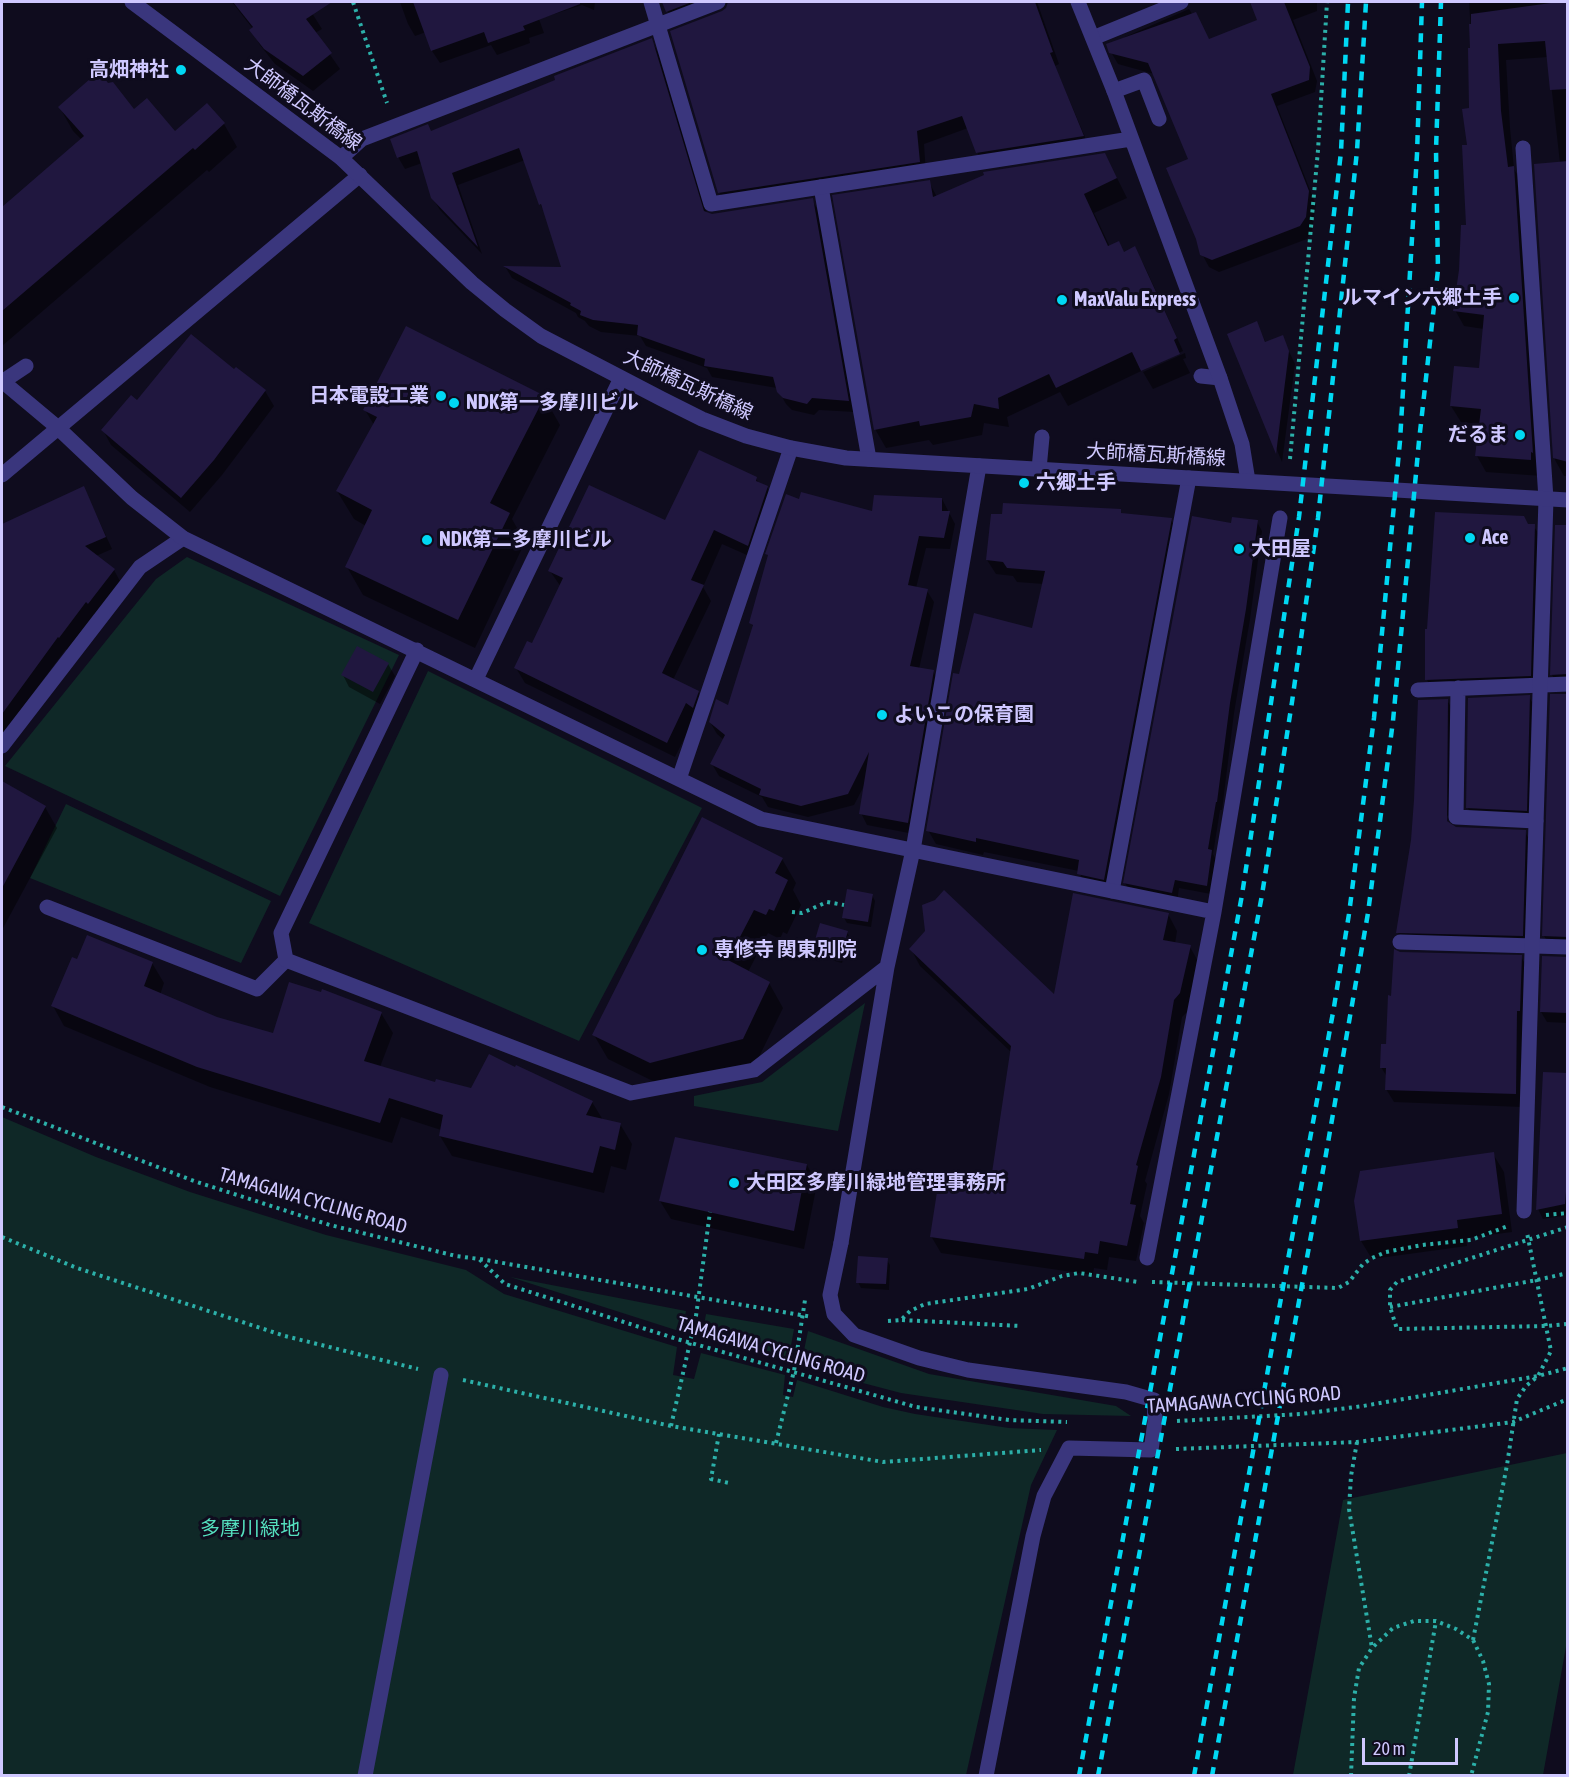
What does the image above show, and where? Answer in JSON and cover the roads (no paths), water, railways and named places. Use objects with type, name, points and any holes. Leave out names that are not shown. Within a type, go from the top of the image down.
[{"type":"street","name":"大師橋瓦斯橋線","points":[[132,2],[341,158],[472,282],[541,336],[702,419],[746,436],[791,448],[846,458],[1568,500]]},
{"type":"street","points":[[651,2],[711,204],[1131,139]]},
{"type":"street","points":[[341,158],[362,139],[718,2]]},
{"type":"street","points":[[1078,2],[1114,91],[1220,378],[1242,444],[1248,481]]},
{"type":"street","points":[[1093,38],[1181,2]]},
{"type":"street","points":[[1114,91],[1144,80],[1159,118]]},
{"type":"street","points":[[1522,148],[1546,499],[1524,1211]]},
{"type":"street","points":[[2,475],[360,175]]},
{"type":"street","points":[[821,187],[869,459]]},
{"type":"street","points":[[26,366],[2,382],[57,427],[132,498],[183,538],[761,819],[1214,912]]},
{"type":"street","points":[[1201,376],[1220,378]]},
{"type":"street","points":[[476,679],[621,378]]},
{"type":"street","points":[[1039,469],[1042,437]]},
{"type":"street","points":[[679,779],[791,448]]},
{"type":"street","points":[[979,466],[912,849],[887,967],[841,1243],[830,1295],[834,1314],[854,1335],[919,1358],[968,1370],[1126,1392],[1154,1400],[1155,1422],[1151,1450],[1069,1448],[1044,1496],[1033,1536],[986,1776]]},
{"type":"street","points":[[1112,891],[1189,478]]},
{"type":"street","points":[[1147,1258],[1214,912],[1280,518]]},
{"type":"street","points":[[2,746],[140,567],[183,538]]},
{"type":"street","points":[[286,960],[281,933],[417,650]]},
{"type":"street","points":[[1418,690],[1568,684]]},
{"type":"street","points":[[1458,688],[1456,817],[1536,821]]},
{"type":"street","points":[[47,908],[256,989],[286,960]]},
{"type":"street","points":[[1400,942],[1568,947]]},
{"type":"street","points":[[286,960],[631,1093],[754,1070],[887,967]]},
{"type":"street","points":[[365,1776],[441,1375]]},
{"type":"railway","points":[[1079,1776],[1242,895],[1299,517],[1341,152],[1348,2]]},
{"type":"railway","points":[[1098,1776],[1262,895],[1292,702],[1318,518],[1357,151],[1366,2]]},
{"type":"railway","points":[[1194,1776],[1349,914],[1374,718],[1400,441],[1417,154],[1422,2]]},
{"type":"railway","points":[[1212,1776],[1368,913],[1393,721],[1419,441],[1438,270],[1436,150],[1441,2]]},
{"type":"place","name":"高畑神社","points":[[181,70]]},
{"type":"place","name":"ルマイン六郷土手","points":[[1514,298]]},
{"type":"place","name":"MaxValu Express","points":[[1062,300]]},
{"type":"place","name":"日本電設工業","points":[[441,396]]},
{"type":"place","name":"NDK第一多摩川ビル","points":[[454,403]]},
{"type":"place","name":"だるま","points":[[1520,435]]},
{"type":"place","name":"六郷土手","points":[[1024,483]]},
{"type":"place","name":"Ace","points":[[1470,538]]},
{"type":"place","name":"NDK第二多摩川ビル","points":[[427,540]]},
{"type":"place","name":"大田屋","points":[[1239,549]]},
{"type":"place","name":"よいこの保育園","points":[[882,715]]},
{"type":"place","name":"専修寺 関東別院","points":[[702,950]]},
{"type":"place","name":"大田区多摩川緑地管理事務所","points":[[734,1183]]},
{"type":"park label","name":"多摩川緑地","points":[[250,1529]]}]
